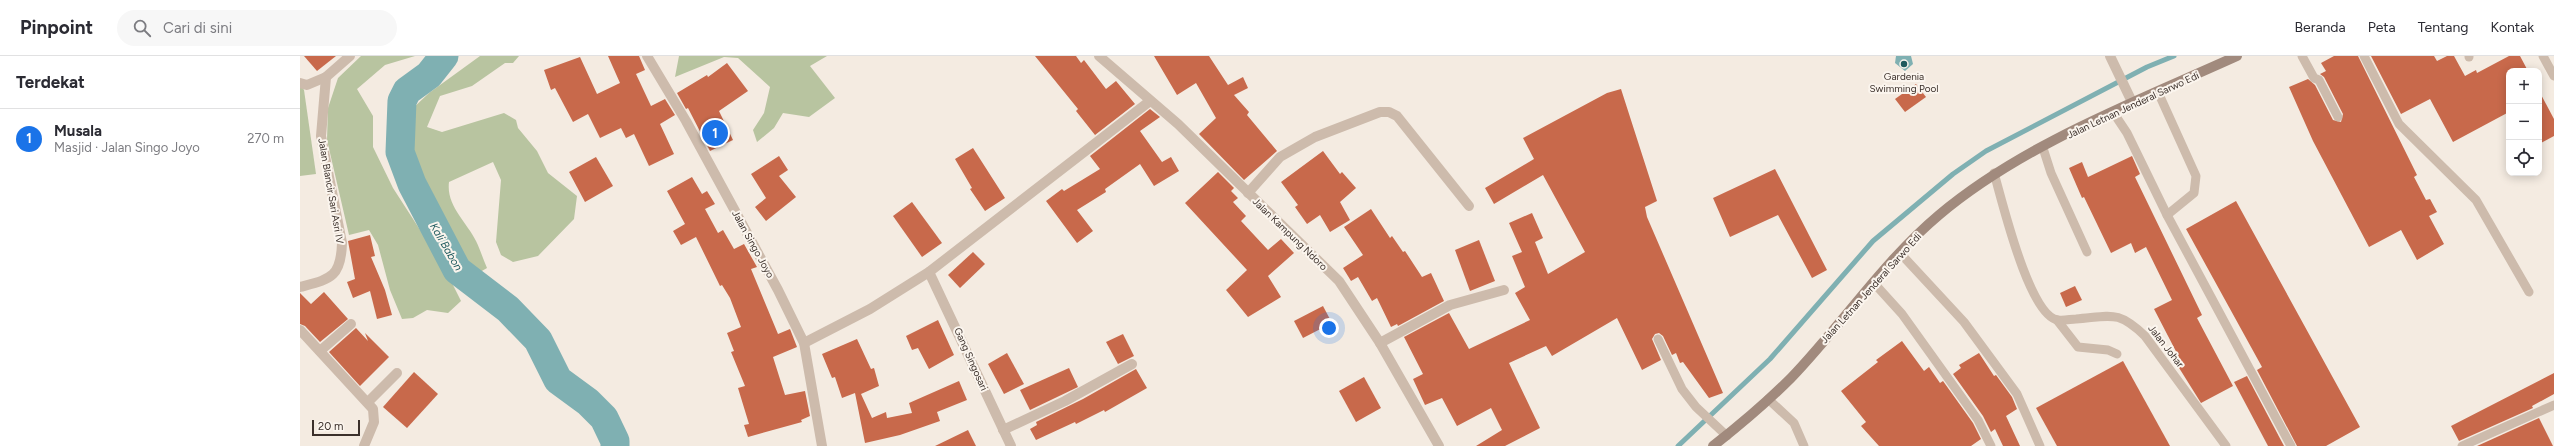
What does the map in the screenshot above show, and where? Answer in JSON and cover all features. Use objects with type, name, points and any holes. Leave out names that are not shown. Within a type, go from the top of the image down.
[{"type":"main road","name":"Jalan Letnan Jenderal Sarwo Edi","points":[[1713,446],[1727,436],[1791,377],[1873,282],[1937,216],[1994,173],[2113,112],[2237,56]]},
{"type":"street","points":[[300,83],[307,85],[326,77],[350,56]]},
{"type":"street","name":"Jalan Singo Joyo","points":[[647,56],[686,121],[778,290],[804,343],[822,446]]},
{"type":"street","name":"Jalan Kampung Ndoro","points":[[1099,56],[1178,124],[1339,281],[1380,343],[1439,446]]},
{"type":"street","points":[[2112,60],[2133,104]]},
{"type":"street","name":"Jalan Blancir Sari Asri IV","points":[[300,288],[331,277],[342,261],[342,243],[321,136],[326,77]]},
{"type":"street","points":[[804,343],[870,309],[929,272],[1150,101]]},
{"type":"street","points":[[1248,193],[1280,157],[1315,137],[1380,112],[1389,112],[1397,116],[1469,206]]},
{"type":"street","name":"Gang Singosari","points":[[929,272],[1011,446]]},
{"type":"street","points":[[1380,343],[1450,305],[1504,290]]},
{"type":"street","points":[[320,351],[351,324]]},
{"type":"street","points":[[300,330],[373,409],[374,422],[364,446]]},
{"type":"street","points":[[1003,430],[1065,401],[1132,364]]},
{"type":"street","points":[[368,402],[397,373]]},
{"type":"lane","points":[[2302,56],[2314,78],[2319,80],[2338,117]]},
{"type":"lane","points":[[2364,56],[2399,124],[2435,157],[2476,200],[2529,292]]},
{"type":"lane","points":[[2542,56],[2554,76]]},
{"type":"lane","points":[[2158,92],[2196,176],[2194,193],[2167,215]]},
{"type":"lane","points":[[2113,112],[2127,133],[2167,215],[2291,446]]},
{"type":"lane","points":[[2043,148],[2051,173],[2087,252]]},
{"type":"lane","points":[[1994,173],[2022,268],[2041,307],[2046,314],[2057,320],[2078,347],[2108,350],[2117,354]]},
{"type":"lane","points":[[1900,253],[1964,322],[2016,394],[2040,446]]},
{"type":"lane","points":[[1873,282],[1902,314],[1978,420],[1991,446]]},
{"type":"lane","name":"Jalan Johar","points":[[2057,320],[2117,315],[2130,322],[2146,336],[2226,446]]},
{"type":"lane","points":[[1658,340],[1682,388],[1696,407],[1727,436]]},
{"type":"lane","points":[[1768,399],[1794,423],[1804,446]]},
{"type":"lane","points":[[2462,446],[2554,404]]},
{"type":"green space","points":[[361,56],[415,56],[385,65],[357,89],[373,116],[373,147],[393,188],[444,267],[461,301],[448,313],[427,310],[413,318],[402,319],[390,290],[378,245],[369,230],[349,235],[327,140],[328,108],[338,78]]},
{"type":"green space","points":[[480,56],[519,56],[513,63],[505,63],[472,86],[440,96],[427,127],[442,132],[504,113],[516,120],[518,128],[537,151],[548,173],[577,196],[574,219],[538,256],[513,262],[501,255],[496,242],[501,180],[493,162],[449,182],[449,191],[454,206],[476,241],[487,268],[475,275],[425,179],[411,163],[402,141],[410,111],[429,93]]},
{"type":"green space","points":[[679,56],[827,56],[810,66],[835,98],[809,117],[783,113],[774,128],[757,142],[753,130],[764,113],[770,87],[738,58],[724,57],[675,77]]},
{"type":"green space","points":[[300,84],[304,90],[316,174],[300,176]]},
{"type":"water","name":"Gardenia Swimming Pool","points":[[1896,56],[1911,56],[1913,64],[1905,71],[1895,63]]},
{"type":"building","points":[[304,56],[336,56],[317,71]]},
{"type":"building","points":[[608,56],[639,56],[645,70],[636,74],[651,106],[665,99],[675,115],[660,124],[674,154],[649,166],[634,134],[626,138],[621,128],[600,138],[588,114],[573,122],[555,88],[551,90],[544,70],[580,57],[597,94],[620,83]]},
{"type":"building","points":[[1035,56],[1076,56],[1081,63],[1084,60],[1106,89],[1116,81],[1135,104],[1095,135],[1076,111],[1078,109]]},
{"type":"building","points":[[1154,56],[1209,56],[1228,85],[1243,77],[1248,88],[1234,95],[1249,112],[1247,115],[1277,151],[1244,180],[1199,134],[1216,118],[1196,83],[1177,95]]},
{"type":"building","points":[[2334,56],[2358,56],[2417,175],[2414,177],[2426,200],[2430,199],[2437,212],[2429,216],[2444,244],[2417,260],[2401,230],[2369,247],[2313,141],[2289,87],[2308,79],[2315,85],[2333,120],[2341,122],[2343,114],[2324,77],[2320,74],[2326,71],[2321,63]]},
{"type":"building","points":[[2371,56],[2434,56],[2437,61],[2447,56],[2454,56],[2465,76],[2476,70],[2477,73],[2509,56],[2520,56],[2526,68],[2506,68],[2506,114],[2453,142],[2430,99],[2401,114]]},
{"type":"building","points":[[727,63],[748,91],[719,111],[733,140],[710,151],[688,108],[686,109],[677,93],[707,75],[708,77]]},
{"type":"building","points":[[1916,84],[1926,97],[1905,112],[1895,99]]},
{"type":"building","points":[[1621,89],[1657,201],[1645,207],[1647,217],[1723,393],[1709,398],[1683,362],[1680,363],[1676,353],[1672,355],[1663,336],[1659,333],[1655,334],[1652,339],[1661,360],[1642,370],[1617,318],[1552,356],[1546,346],[1509,363],[1540,428],[1505,446],[1476,446],[1502,430],[1491,408],[1457,426],[1442,398],[1425,405],[1413,379],[1423,374],[1404,337],[1449,313],[1469,349],[1530,320],[1515,293],[1525,287],[1512,256],[1522,252],[1509,223],[1532,213],[1543,238],[1535,242],[1548,274],[1585,252],[1543,175],[1494,204],[1485,188],[1534,159],[1523,138],[1607,93]]},
{"type":"building","points":[[2542,97],[2554,119],[2554,136],[2542,142]]},
{"type":"building","points":[[1150,109],[1160,117],[1140,131],[1162,162],[1171,157],[1179,171],[1154,186],[1140,164],[1105,189],[1106,192],[1077,210],[1093,231],[1077,243],[1046,201],[1062,189],[1064,191],[1100,169],[1090,156]]},
{"type":"building","points":[[973,148],[1005,198],[985,211],[970,189],[972,188],[955,159]]},
{"type":"building","points":[[1323,151],[1340,174],[1342,172],[1356,188],[1340,202],[1350,220],[1330,232],[1320,215],[1307,224],[1295,207],[1298,205],[1281,182]]},
{"type":"building","points":[[779,156],[788,170],[779,176],[796,197],[766,221],[755,207],[766,198],[751,174]]},
{"type":"building","points":[[2132,156],[2140,174],[2135,177],[2202,315],[2197,318],[2233,386],[2201,403],[2176,363],[2181,361],[2154,309],[2172,300],[2146,247],[2135,253],[2131,243],[2111,253],[2084,197],[2082,198],[2069,168],[2082,162],[2088,177]]},
{"type":"building","points":[[596,157],[613,186],[585,202],[569,172]]},
{"type":"building","points":[[1775,169],[1827,270],[1812,278],[1778,215],[1730,237],[1713,198]]},
{"type":"building","points":[[1218,172],[1234,188],[1231,191],[1238,198],[1233,202],[1246,216],[1241,221],[1268,250],[1281,239],[1294,253],[1268,276],[1281,297],[1248,317],[1226,290],[1247,270],[1185,203]]},
{"type":"building","points":[[692,177],[702,194],[707,191],[715,204],[705,209],[718,233],[723,230],[734,249],[744,244],[757,267],[751,269],[778,334],[790,329],[797,347],[773,357],[785,395],[805,391],[810,416],[801,420],[802,422],[748,437],[744,425],[749,424],[738,388],[745,386],[731,352],[734,351],[727,333],[741,327],[730,298],[722,285],[720,286],[696,237],[681,245],[673,231],[685,224],[667,191]]},
{"type":"building","points":[[2236,201],[2360,427],[2326,446],[2297,446],[2257,370],[2262,367],[2186,229]]},
{"type":"building","points":[[912,202],[942,243],[922,257],[893,216]]},
{"type":"building","points":[[1371,209],[1390,238],[1392,236],[1403,252],[1405,251],[1422,277],[1431,273],[1444,301],[1398,326],[1397,324],[1391,327],[1377,298],[1372,301],[1358,277],[1351,281],[1343,268],[1363,255],[1344,227]]},
{"type":"building","points":[[370,235],[375,256],[371,257],[385,290],[392,315],[377,319],[370,291],[353,298],[347,282],[355,279],[348,241]]},
{"type":"building","points":[[1479,240],[1495,281],[1470,291],[1455,250]]},
{"type":"building","points":[[973,252],[985,264],[960,288],[948,275]]},
{"type":"building","points":[[2075,286],[2082,300],[2066,307],[2060,293]]},
{"type":"building","points":[[324,292],[348,319],[320,342],[305,326],[300,324],[300,293],[311,304]]},
{"type":"building","points":[[1323,306],[1332,323],[1303,338],[1294,321]]},
{"type":"building","points":[[938,320],[954,355],[929,369],[918,348],[912,350],[906,336]]},
{"type":"building","points":[[356,328],[368,341],[365,333],[389,357],[360,386],[329,352]]},
{"type":"building","points":[[1123,334],[1134,356],[1118,364],[1106,342]]},
{"type":"building","points":[[857,339],[871,369],[874,368],[879,386],[861,394],[872,418],[886,412],[887,418],[912,413],[909,403],[959,381],[967,400],[937,412],[940,421],[900,435],[865,443],[855,393],[842,398],[835,377],[832,378],[822,354]]},
{"type":"building","points":[[1902,341],[1924,371],[1929,367],[1940,383],[1943,381],[1973,423],[1981,439],[1971,446],[1879,446],[1861,426],[1866,422],[1841,391],[1878,362],[1876,360]]},
{"type":"building","points":[[1007,353],[1024,384],[1004,394],[988,364]]},
{"type":"building","points":[[1979,353],[1994,376],[1996,375],[2012,397],[2017,409],[2006,416],[2020,446],[2003,446],[1995,429],[1991,432],[1983,416],[1953,374],[1961,368],[1959,365]]},
{"type":"building","points":[[2123,361],[2170,446],[2057,446],[2036,408]]},
{"type":"building","points":[[1069,368],[1078,387],[1030,410],[1020,390]]},
{"type":"building","points":[[1136,369],[1147,388],[1105,412],[1104,410],[1076,424],[1075,422],[1036,440],[1030,429],[1037,425],[1036,422],[1083,399]]},
{"type":"building","points":[[414,372],[438,394],[407,428],[383,407]]},
{"type":"building","points":[[2554,373],[2554,394],[2532,406],[2533,408],[2459,441],[2451,426]]},
{"type":"building","points":[[2247,376],[2284,446],[2268,446],[2234,382]]},
{"type":"building","points":[[1364,377],[1381,408],[1356,422],[1339,391]]},
{"type":"building","points":[[2539,418],[2553,446],[2477,446]]},
{"type":"building","points":[[968,430],[976,446],[935,446]]},
{"type":"waterway","name":"Kali Babon","points":[[444,56],[429,75],[407,91],[402,101],[400,152],[412,184],[457,270],[508,309],[538,340],[558,380],[588,402],[604,418],[615,441],[615,446]]},
{"type":"waterway","points":[[1678,446],[1770,359],[1873,241],[1953,174],[1986,151],[2147,67],[2174,56]]},
{"type":"place","name":"Gardenia Swimming Pool","points":[[1904,64]]},
{"type":"place","name":"Musala","points":[[715,133]]}]
